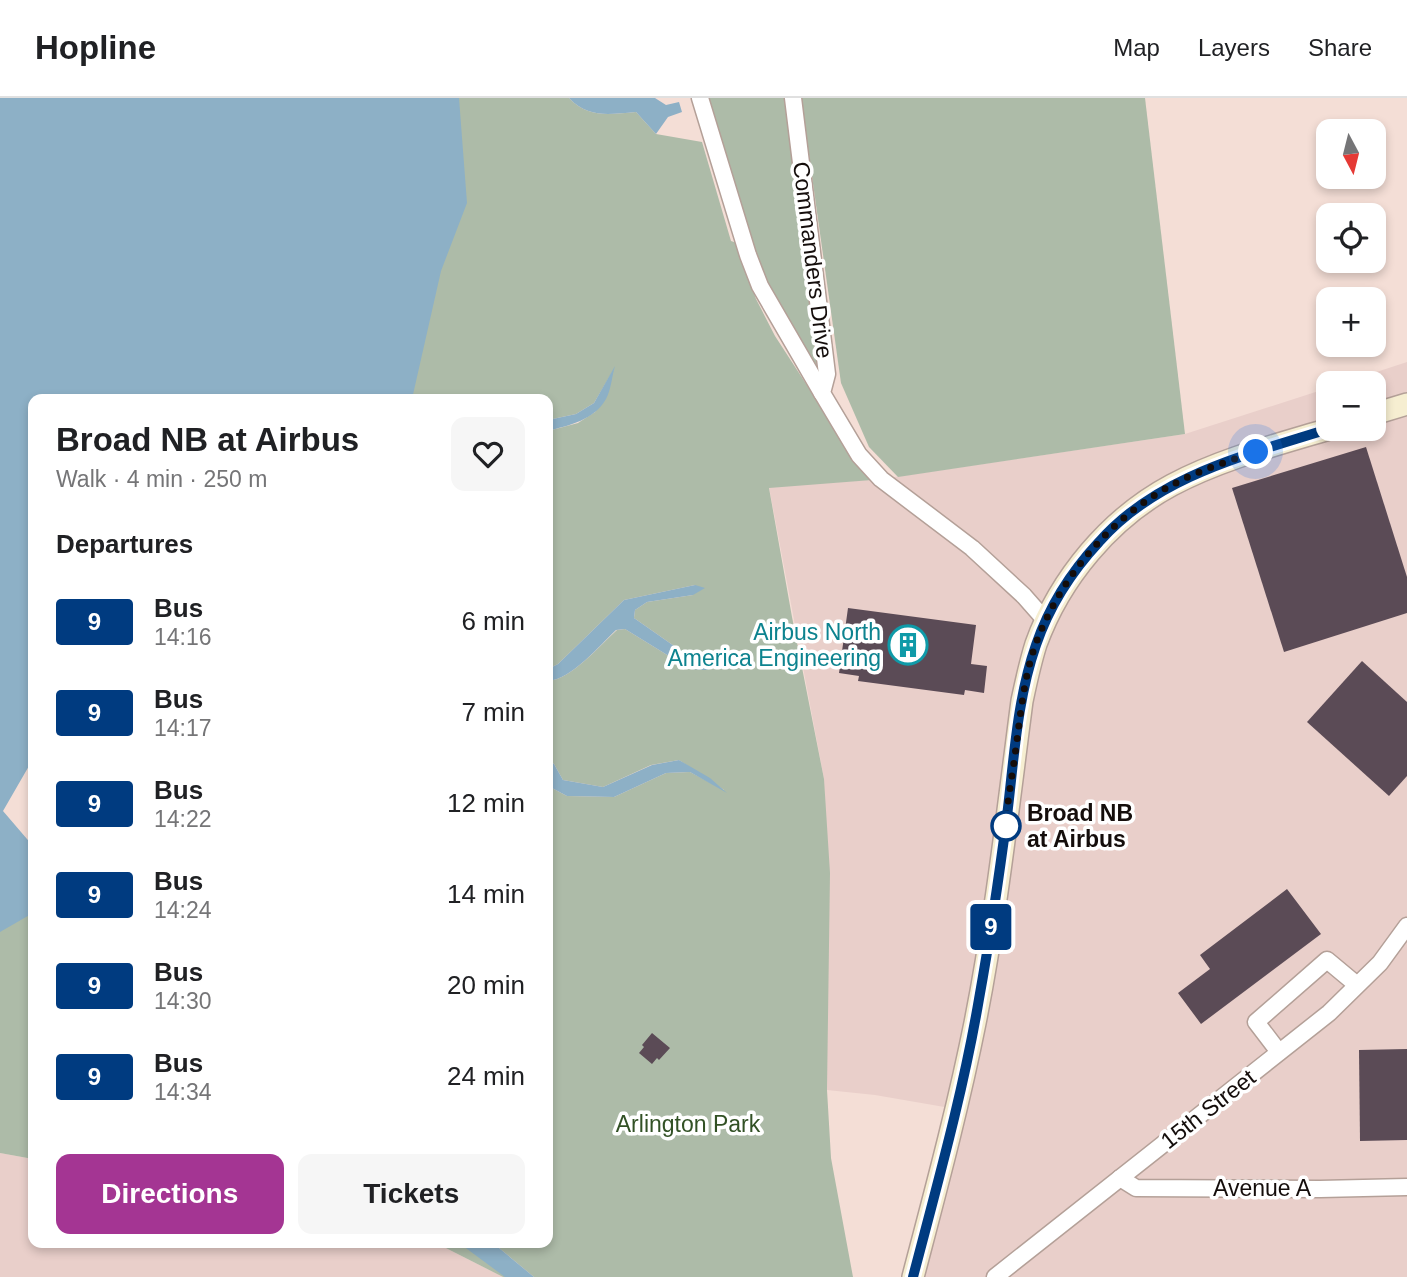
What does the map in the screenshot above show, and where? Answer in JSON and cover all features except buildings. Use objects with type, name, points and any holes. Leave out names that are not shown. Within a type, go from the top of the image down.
[{"type":"street","points":[[700,98],[760,286],[859,455],[881,479],[972,548],[1024,596],[1046,621]]},
{"type":"street","name":"Commanders Drive","points":[[793,98],[827,374],[822,393]]},
{"type":"street","points":[[1386,410],[1407,404]]},
{"type":"street","points":[[913,1277],[975,1024],[991,930],[1022,701],[1028,671],[1046,621],[1060,594],[1093,549],[1123,519],[1149,499],[1171,485],[1209,468],[1316,433]]},
{"type":"street","name":"15th Street","points":[[995,1277],[1329,1013],[1380,963],[1407,926]]},
{"type":"street","points":[[1279,1052],[1256,1022],[1327,960],[1357,985]]},
{"type":"street","name":"Avenue A","points":[[1121,1178],[1136,1188],[1407,1187]]},
{"type":"street","points":[[919,1254],[923,1277]]},
{"type":"shaded area","points":[[1407,362],[1407,1277],[923,1277],[956,1109],[827,1090],[824,779],[769,487],[881,479],[1185,434],[1316,392],[1316,441],[1386,441],[1386,371],[1380,371]]},
{"type":"shaded area","points":[[0,1153],[28,1158],[28,1248],[446,1248],[503,1277],[0,1277]]},
{"type":"green space","name":"Arlington Park","points":[[261,98],[569,98],[584,109],[600,114],[636,112],[656,134],[702,142],[731,241],[737,243],[756,299],[775,336],[872,480],[769,488],[824,779],[830,873],[827,1090],[831,1158],[853,1277],[534,1277],[499,1248],[553,1248],[553,789],[567,796],[614,797],[666,773],[690,772],[724,790],[679,760],[651,765],[603,787],[563,780],[553,763],[553,680],[576,668],[617,630],[625,629],[690,669],[718,660],[697,662],[634,618],[635,610],[647,602],[693,595],[695,585],[624,600],[553,666],[553,430],[578,423],[595,412],[614,369],[594,403],[576,414],[553,419],[553,394],[97,394]]},
{"type":"green space","points":[[707,98],[787,98],[821,366],[816,367],[766,284],[748,235]]},
{"type":"green space","points":[[801,98],[1145,98],[1185,434],[898,477],[869,447],[841,383]]},
{"type":"green space","points":[[0,871],[28,899],[28,1158],[0,1153]]},
{"type":"green space","points":[[446,1248],[474,1248],[513,1277],[503,1277]]},
{"type":"water","points":[[0,98],[459,98],[467,203],[441,271],[413,394],[28,394],[28,768],[3,811],[28,840],[28,916],[0,932]]},
{"type":"water","points":[[569,98],[655,98],[666,105],[679,102],[682,112],[668,117],[656,134],[636,112],[600,114],[584,109]]},
{"type":"water","points":[[615,366],[608,395],[601,406],[581,421],[553,430],[553,419],[576,414],[594,403]]},
{"type":"water","points":[[695,585],[705,588],[693,595],[647,602],[635,610],[634,618],[697,662],[718,660],[721,665],[706,670],[690,669],[625,629],[616,630],[585,661],[553,680],[553,666],[624,600]]},
{"type":"water","points":[[679,760],[710,778],[727,793],[690,772],[666,773],[614,797],[567,796],[553,789],[553,763],[563,780],[603,787],[652,765]]},
{"type":"water","points":[[466,1248],[499,1248],[534,1277],[505,1277]]},
{"type":"bus line","name":"9","points":[[913,1277],[975,1024],[996,897],[1022,701],[1032,657],[1046,621],[1077,568],[1100,540],[1149,499],[1197,473],[1316,433]]},
{"type":"place","name":"Airbus North America Engineering","points":[[908,645]]},
{"type":"place","name":"Broad NB at Airbus","points":[[1006,826]]},
{"type":"route","points":[[1006,826],[1028,671],[1046,621],[1077,568],[1100,540],[1149,499],[1197,473],[1256,452]]}]
